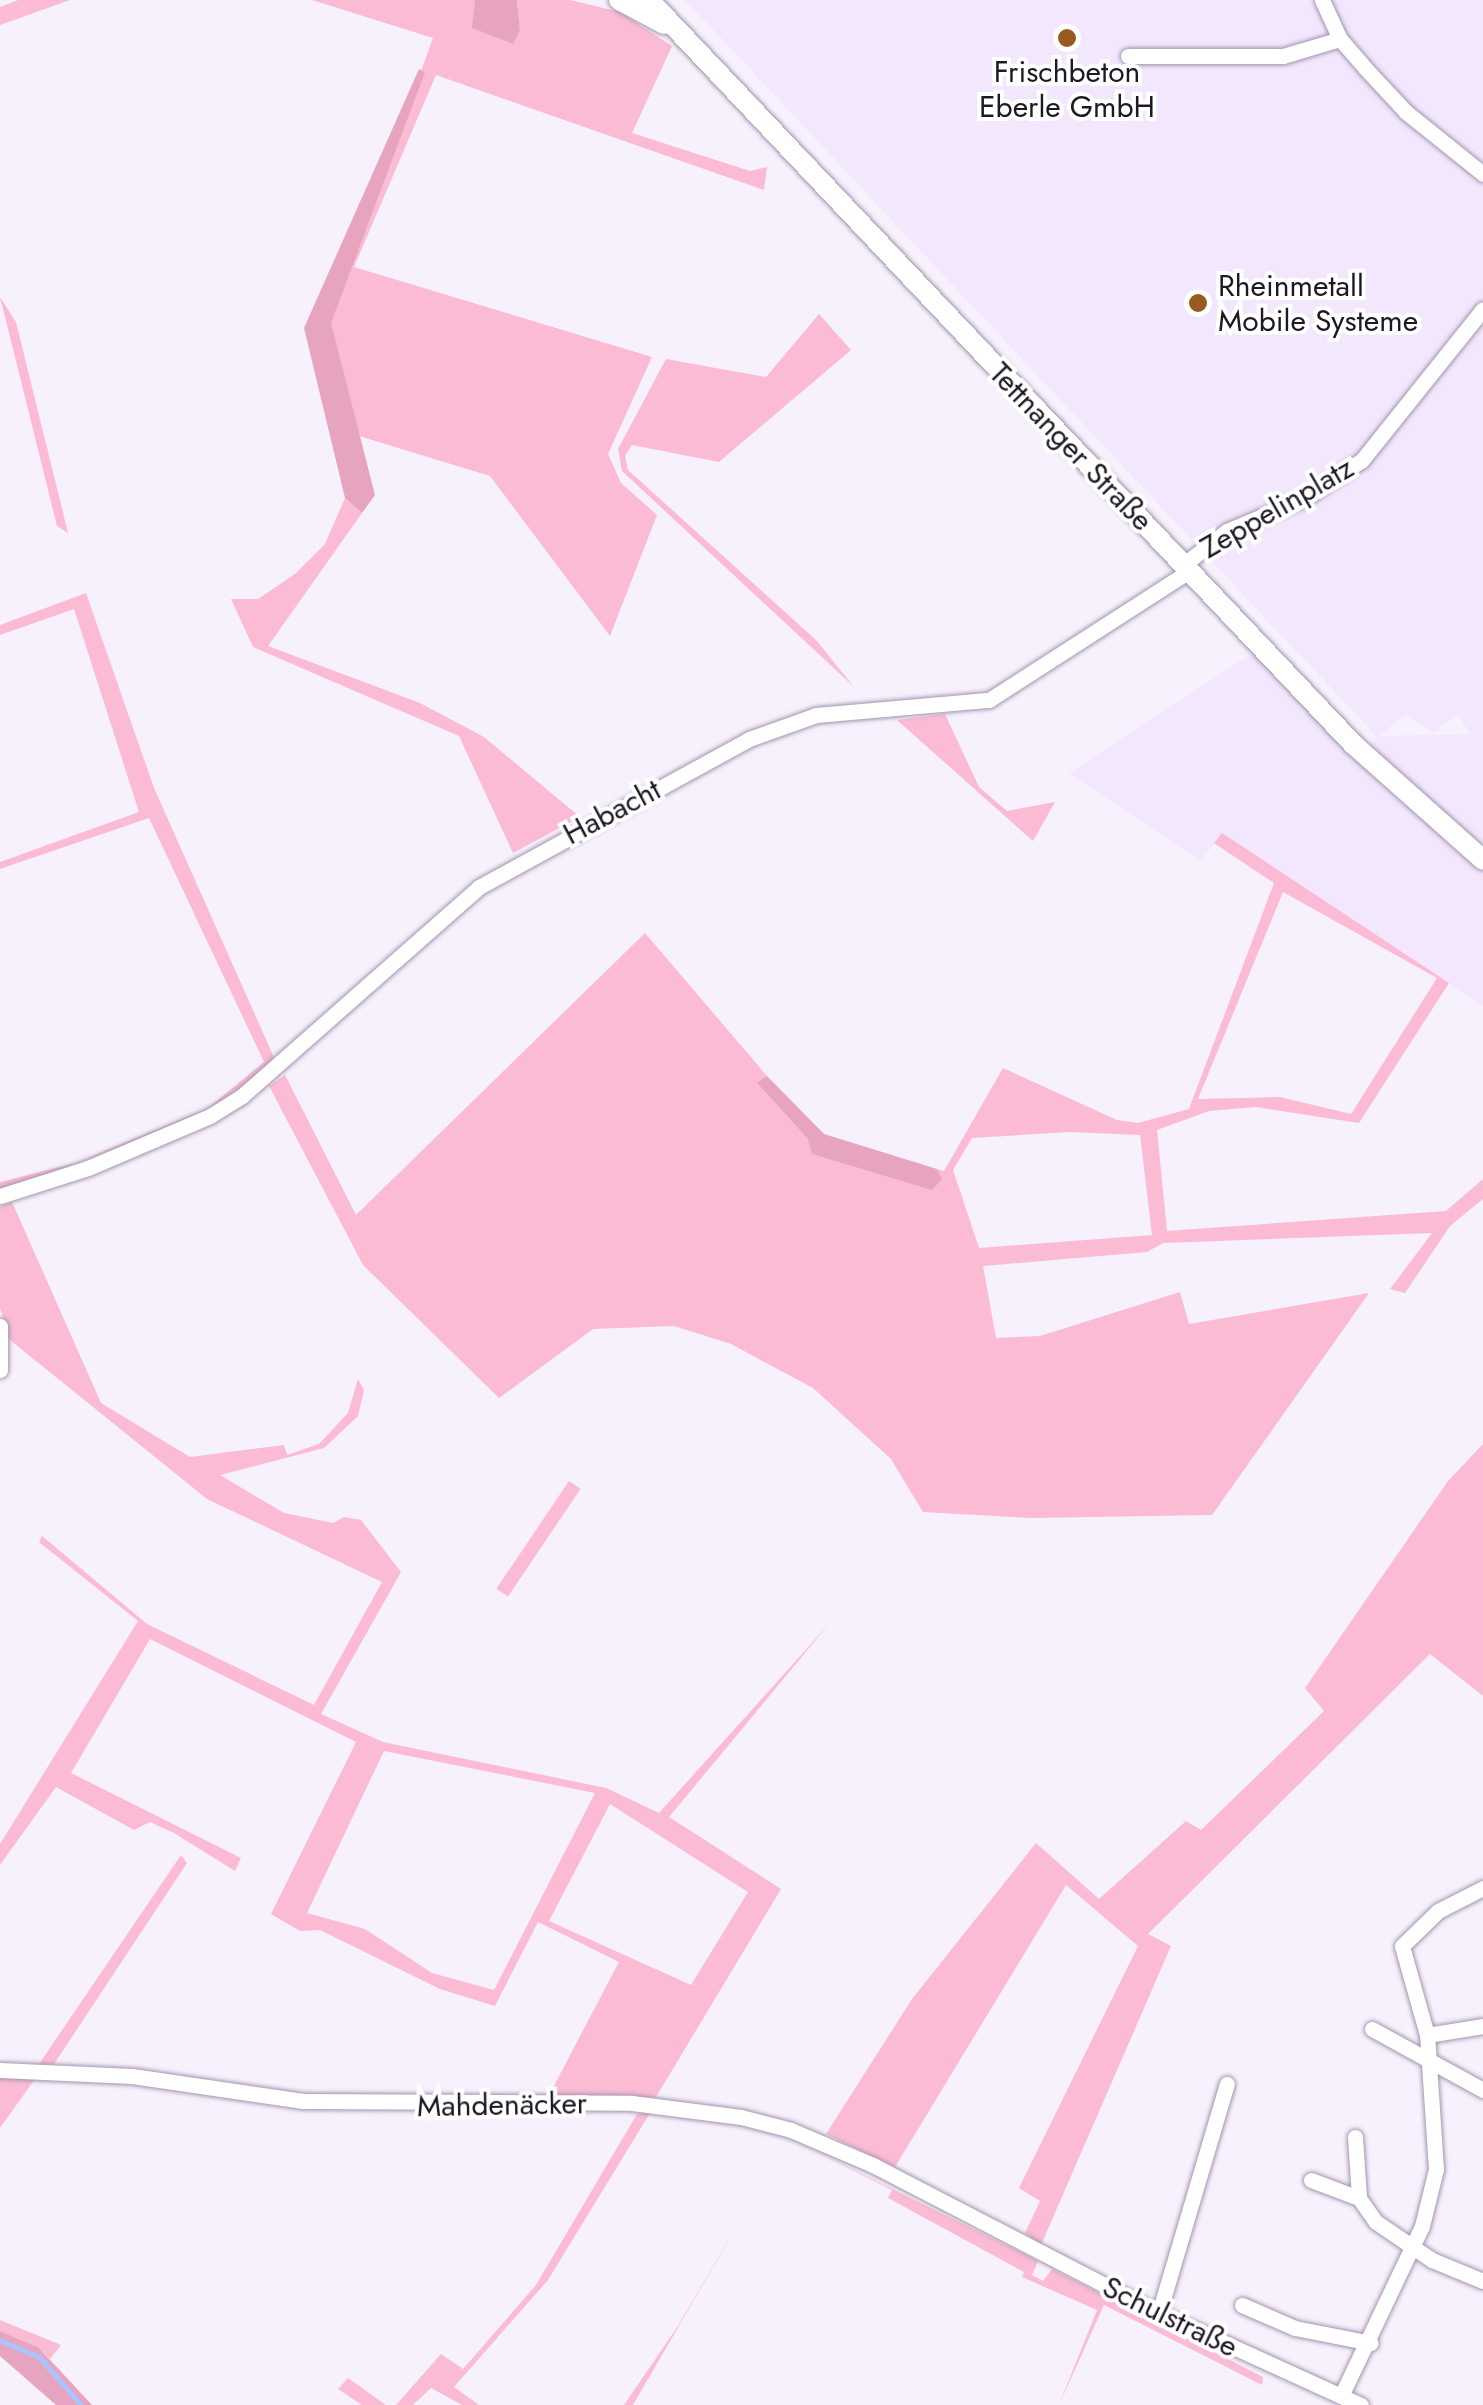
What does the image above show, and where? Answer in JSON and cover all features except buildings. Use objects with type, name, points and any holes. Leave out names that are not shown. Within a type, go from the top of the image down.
[{"type":"main road","name":"Tettnanger Straße","points":[[619,0],[666,25]]},
{"type":"main road","name":"Tettnanger Straße","points":[[648,0],[666,25],[1381,772],[1483,860]]},
{"type":"street","points":[[1322,0],[1340,39],[1406,112],[1483,174]]},
{"type":"street","points":[[1128,56],[1283,56],[1340,39]]},
{"type":"street","name":"Zeppelinplatz","points":[[1186,568],[1227,531],[1305,498],[1362,460],[1483,309]]},
{"type":"street","name":"Habacht","points":[[0,1196],[88,1168],[168,1136],[242,1096],[479,886],[560,840],[778,725],[836,714],[942,709],[1000,696],[1186,568]]},
{"type":"street","points":[[0,1326],[0,1370]]},
{"type":"street","points":[[1341,2396],[1371,2343],[1414,2243],[1436,2169],[1430,2058],[1402,1946],[1438,1911],[1483,1888]]},
{"type":"street","points":[[1426,2035],[1483,2026]]},
{"type":"street","points":[[1372,2029],[1483,2090]]},
{"type":"street","name":"Mahdenäcker","points":[[0,2070],[132,2076],[303,2102],[680,2107],[791,2130],[982,2222]]},
{"type":"street","points":[[1159,2313],[1227,2084]]},
{"type":"street","points":[[1355,2137],[1359,2198],[1376,2222],[1414,2243],[1432,2260],[1483,2281]]},
{"type":"street","points":[[1311,2180],[1359,2198]]},
{"type":"street","name":"Schulstraße","points":[[982,2222],[1159,2313],[1361,2405]]},
{"type":"street","points":[[1242,2305],[1295,2328],[1371,2343]]},
{"type":"shaded area","points":[[18,0],[70,0],[0,25],[0,7]]},
{"type":"shaded area","points":[[312,0],[475,0],[477,8],[520,30],[517,0],[570,0],[620,12],[672,46],[632,133],[750,171],[767,167],[764,190],[436,75],[354,267],[652,357],[608,454],[621,483],[657,515],[610,636],[490,476],[359,436],[330,323],[433,38]]},
{"type":"shaded area","points":[[475,0],[517,0],[520,30],[513,44],[472,28]]},
{"type":"shaded area","points":[[685,0],[1483,0],[1483,1006],[1222,834],[1200,861],[1069,773],[1254,652],[1362,761],[1376,736]],"holes":[[[1457,714],[1470,734],[1378,736],[1406,715],[1434,733]]]},
{"type":"shaded area","points":[[419,69],[425,72],[331,323],[375,495],[362,513],[345,498],[304,328]]},
{"type":"shaded area","points":[[0,297],[16,322],[68,533],[57,526]]},
{"type":"shaded area","points":[[819,314],[851,350],[719,462],[632,445],[625,456],[628,470],[817,641],[853,686],[622,471],[618,449],[666,359],[766,377]]},
{"type":"shaded area","points":[[345,498],[362,513],[268,646],[420,703],[484,737],[580,817],[513,853],[459,736],[253,647],[231,599],[258,599],[295,574],[325,544]]},
{"type":"shaded area","points":[[86,593],[154,788],[276,1062],[200,1116],[0,1192],[0,1182],[75,1163],[207,1109],[264,1062],[149,818],[0,869],[0,862],[139,812],[74,609],[0,635],[0,625]]},
{"type":"shaded area","points":[[945,714],[979,787],[1007,811],[1055,802],[1033,841],[897,720]]},
{"type":"shaded area","points":[[1222,833],[1449,983],[1359,1123],[1256,1107],[1209,1111],[1157,1130],[1167,1231],[1446,1211],[1483,1179],[1483,1199],[1450,1226],[1405,1293],[1390,1289],[1432,1233],[1163,1243],[1147,1252],[983,1266],[996,1338],[1040,1336],[1180,1292],[1189,1324],[1369,1293],[1212,1515],[1031,1518],[923,1512],[891,1459],[813,1388],[731,1344],[674,1326],[593,1329],[499,1398],[363,1265],[269,1086],[285,1075],[356,1215],[645,933],[767,1076],[758,1084],[807,1138],[812,1154],[942,1179],[937,1169],[944,1171],[1003,1068],[1117,1120],[1138,1123],[1189,1109],[1274,883],[1214,843]],"holes":[[[1283,892],[1437,978],[1351,1114],[1280,1097],[1198,1099]],[[1071,1132],[1140,1135],[1152,1235],[979,1248],[953,1170],[972,1138]]]},
{"type":"shaded area","points":[[767,1076],[824,1134],[937,1169],[942,1179],[932,1190],[812,1154],[807,1138],[757,1083]]},
{"type":"shaded area","points":[[12,1202],[101,1403],[190,1457],[284,1445],[287,1455],[319,1444],[348,1413],[358,1379],[364,1390],[358,1416],[324,1448],[220,1475],[284,1513],[333,1523],[344,1517],[361,1520],[401,1572],[321,1714],[383,1742],[606,1788],[659,1813],[829,1624],[669,1817],[781,1889],[656,2097],[547,2099],[619,1962],[538,1922],[495,2006],[440,1989],[320,1930],[300,1931],[271,1914],[356,1742],[150,1639],[71,1773],[241,1858],[235,1871],[174,1833],[150,1822],[134,1830],[56,1787],[0,1865],[0,1844],[138,1621],[39,1542],[42,1536],[147,1624],[314,1705],[382,1582],[207,1499],[10,1340],[0,1308],[0,1207]],"holes":[[[384,1751],[595,1793],[494,1990],[432,1973],[365,1929],[307,1913]],[[610,1804],[748,1892],[691,1985],[549,1921]]]},
{"type":"shaded area","points":[[1483,1444],[1483,1696],[1430,1654],[1148,1934],[1171,1946],[1041,2245],[1025,2233],[1040,2201],[1019,2188],[1138,1946],[1066,1885],[895,2167],[826,2134],[912,1999],[1036,1843],[1099,1899],[1186,1821],[1201,1830],[1324,1711],[1305,1688],[1448,1481]]},
{"type":"shaded area","points":[[569,1481],[581,1489],[508,1597],[496,1589]]},
{"type":"shaded area","points":[[181,1855],[187,1863],[54,2064],[0,2065],[39,2064]]},
{"type":"shaded area","points":[[37,2076],[0,2128],[0,2077]]},
{"type":"shaded area","points":[[650,2113],[548,2280],[454,2387],[479,2405],[462,2405],[431,2388],[413,2405],[396,2405],[441,2354],[463,2369],[536,2285],[637,2114]]},
{"type":"shaded area","points":[[793,2140],[1038,2261],[1032,2275],[1043,2281],[1052,2269],[1263,2377],[1262,2385],[1104,2305],[1059,2405],[1097,2310],[1022,2277],[1024,2272],[888,2198],[892,2190]]},
{"type":"shaded area","points":[[752,2200],[633,2405],[624,2405],[678,2326]]},
{"type":"shaded area","points":[[0,2320],[61,2345],[50,2359],[38,2347],[0,2331]]},
{"type":"shaded area","points":[[0,2331],[38,2347],[92,2405],[56,2405],[0,2356]]},
{"type":"shaded area","points":[[348,2378],[386,2405],[362,2405],[338,2389]]},
{"type":"waterway","points":[[0,2340],[39,2357],[81,2405]]},
{"type":"place","name":"Frischbeton Eberle GmbH","points":[[1067,38]]},
{"type":"place","name":"Rheinmetall Mobile Systeme","points":[[1198,303]]}]
